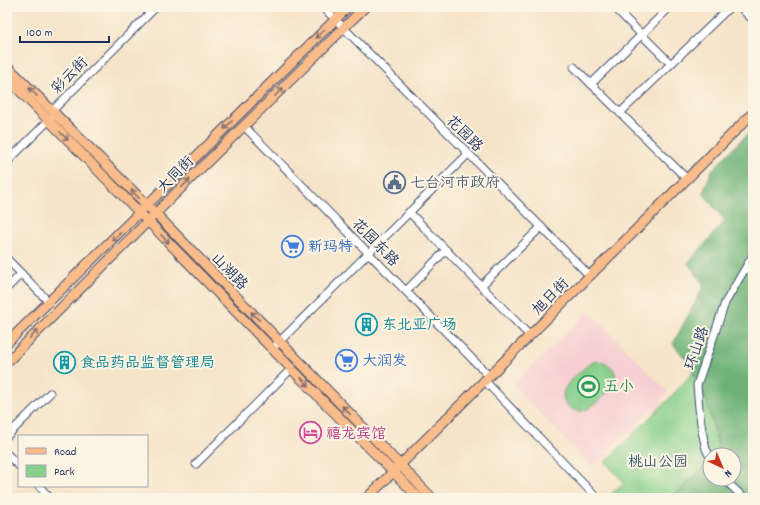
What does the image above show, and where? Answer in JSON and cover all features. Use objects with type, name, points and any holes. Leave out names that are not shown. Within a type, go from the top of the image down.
[{"type":"main road","name":"大同街","points":[[7,343],[348,7]]},
{"type":"main road","name":"大同街","points":[[7,362],[365,7]]},
{"type":"main road","name":"山湖路","points":[[7,66],[140,213],[320,398],[397,469],[432,498]]},
{"type":"main road","name":"山湖路","points":[[7,78],[52,115],[156,214],[280,341],[397,469],[419,498]]},
{"type":"main road","name":"旭日街","points":[[367,498],[753,113]]},
{"type":"street","name":"彩云街","points":[[7,162],[156,7]]},
{"type":"street","name":"花园路","points":[[323,7],[590,276]]},
{"type":"street","points":[[614,7],[671,64]]},
{"type":"street","points":[[591,84],[670,7]]},
{"type":"street","points":[[620,113],[730,7]]},
{"type":"street","points":[[740,7],[753,20]]},
{"type":"street","points":[[574,67],[687,179]]},
{"type":"street","name":"花园东路","points":[[244,126],[406,291],[594,495]]},
{"type":"street","points":[[272,349],[468,154]]},
{"type":"street","points":[[409,212],[530,336]]},
{"type":"street","points":[[481,286],[541,227]]},
{"type":"street","points":[[406,291],[446,250]]},
{"type":"street","name":"环山路","points":[[706,447],[698,408],[698,385],[725,303],[753,255]]},
{"type":"street","points":[[7,259],[50,302]]},
{"type":"street","points":[[7,288],[21,274]]},
{"type":"street","points":[[196,464],[292,368]]},
{"type":"street","points":[[7,436],[50,393]]},
{"type":"street","points":[[7,454],[18,465]]},
{"type":"street","points":[[39,487],[50,498]]},
{"type":"street","points":[[732,487],[744,498]]},
{"type":"shaded area","name":"五小","points":[[589,311],[668,392],[660,400],[663,404],[656,410],[653,407],[634,426],[637,429],[630,435],[627,432],[608,452],[610,455],[603,461],[601,459],[592,467],[513,385]]},
{"type":"shaded area","points":[[386,488],[397,498],[376,498]]},
{"type":"green space","name":"桃山公园","points":[[753,128],[753,498],[672,498],[702,468],[702,487],[742,487],[742,447],[718,447],[707,402],[689,363],[673,344],[704,285],[688,263],[725,221],[703,193],[712,170]]},
{"type":"green space","name":"桃山公园","points":[[697,321],[718,447],[702,447],[702,468],[672,498],[607,498],[624,482],[605,462],[670,398],[696,369]]},
{"type":"green space","name":"五小","points":[[595,361],[605,363],[612,368],[615,372],[615,382],[598,402],[589,408],[581,411],[573,410],[564,400],[563,396],[565,388],[584,368]]},
{"type":"place","name":"七台河市政府","points":[[395,182]]},
{"type":"place","name":"新玛特","points":[[292,246]]},
{"type":"place","name":"东北亚广场","points":[[367,324]]},
{"type":"place","name":"大润发","points":[[347,360]]},
{"type":"place","name":"食品药品监督管理局","points":[[64,362]]},
{"type":"place","name":"五小","points":[[589,386]]},
{"type":"place","name":"禧龙宾馆","points":[[310,433]]}]
